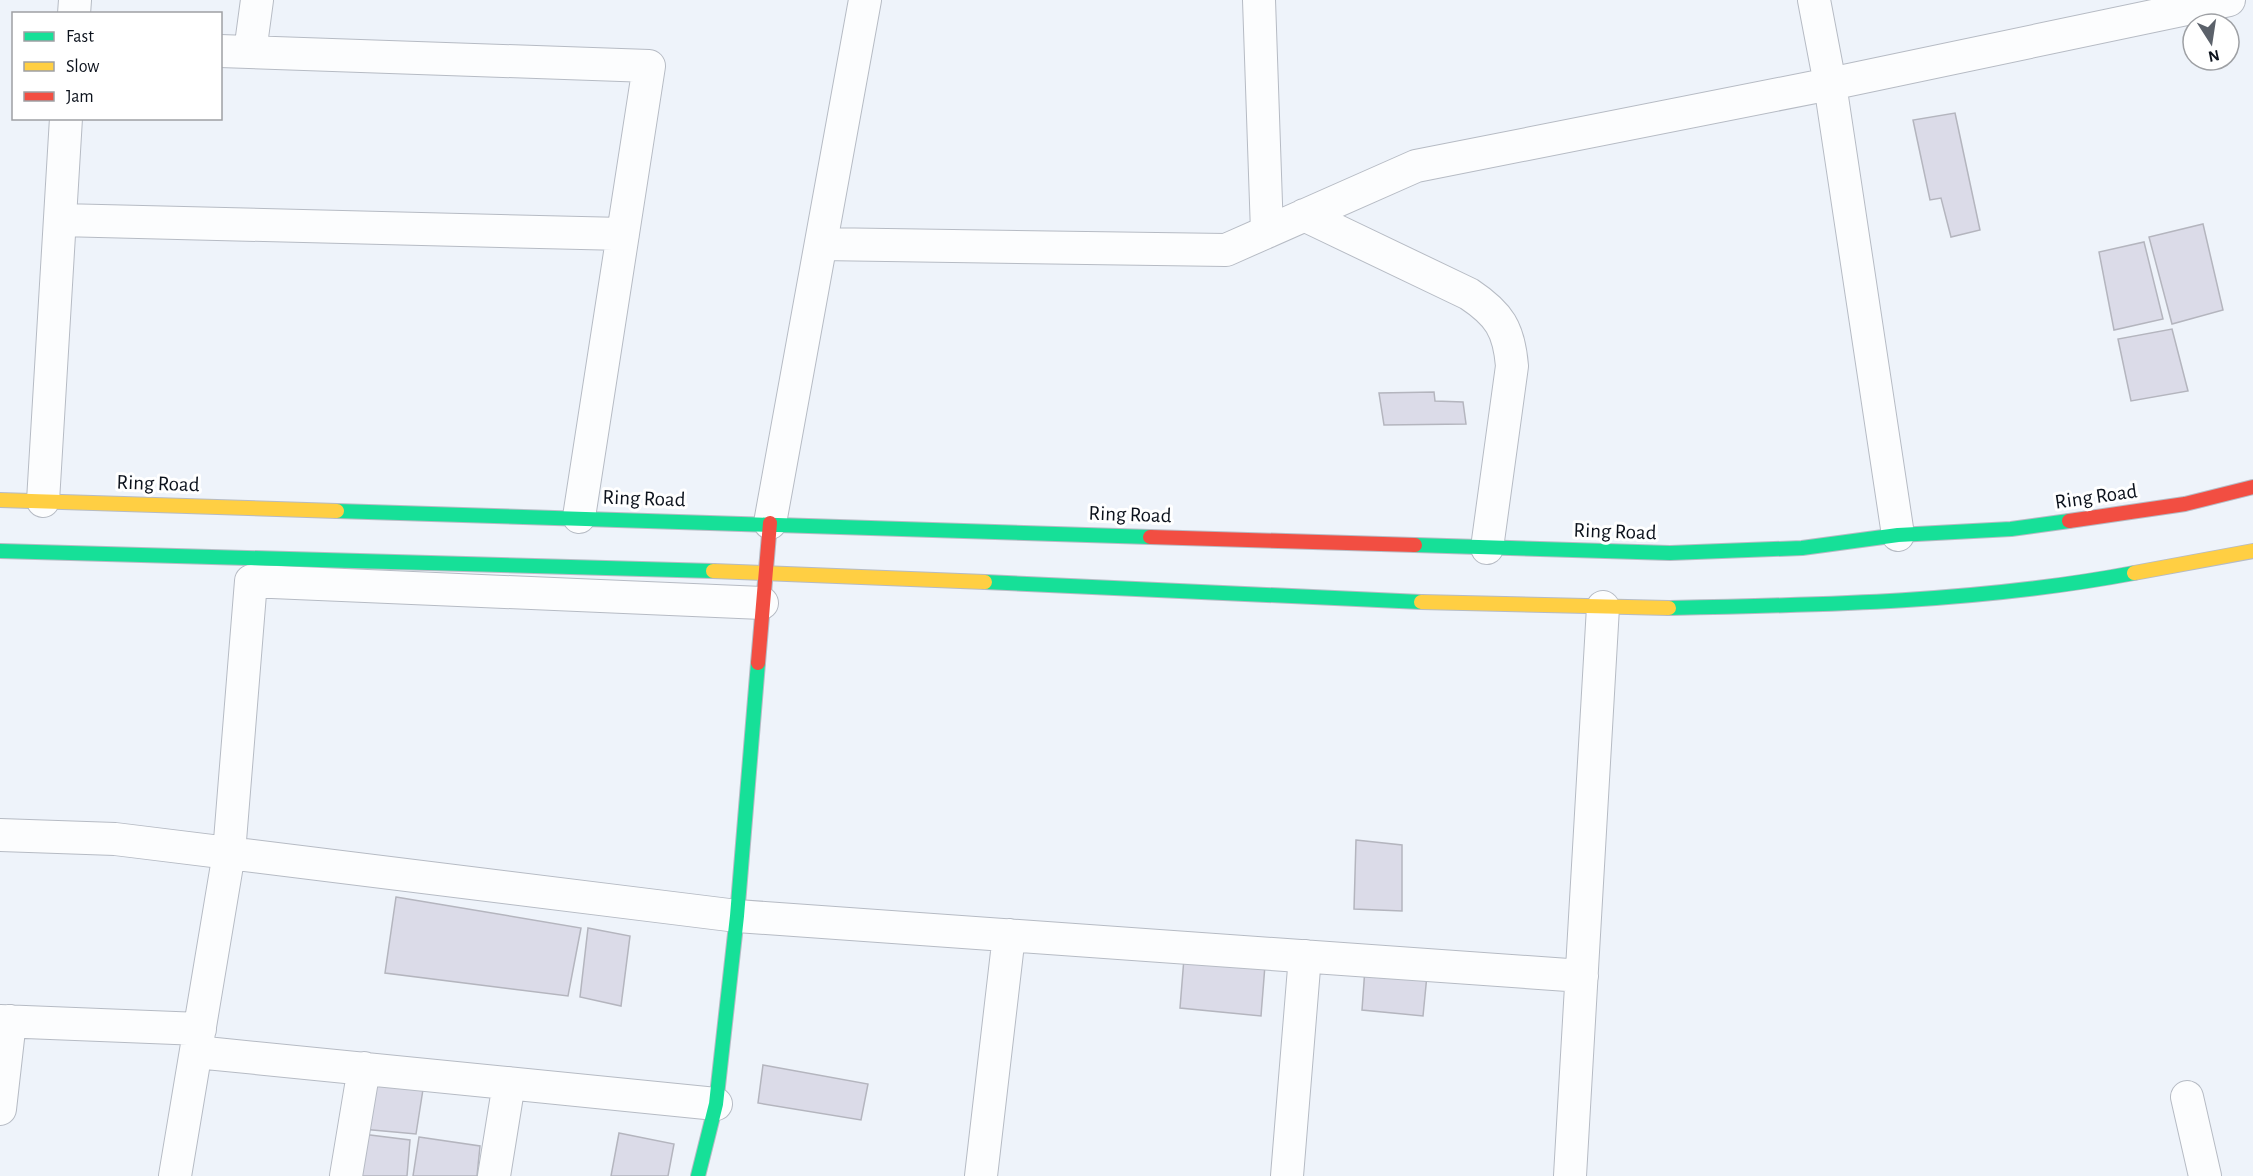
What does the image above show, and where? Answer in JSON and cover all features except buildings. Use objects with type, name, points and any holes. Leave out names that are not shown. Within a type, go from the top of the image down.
[{"type":"main road","name":"Ring Road","points":[[0,500],[770,523],[1670,554],[1802,548],[1898,535],[2011,529],[2185,504],[2253,487]]},
{"type":"main road","points":[[698,1176],[716,1104],[737,916],[764,571],[770,523]]},
{"type":"main road","points":[[0,551],[764,571],[1523,606],[1730,609],[1888,603],[2041,587],[2181,567],[2253,551]]},
{"type":"street","points":[[257,0],[235,52],[649,66],[579,517]]},
{"type":"street","points":[[770,523],[865,0]]},
{"type":"street","points":[[1259,0],[1267,232]]},
{"type":"street","points":[[1814,0],[1830,84],[1898,535]]},
{"type":"street","points":[[821,244],[1226,250],[1416,166],[1830,84],[2229,0]]},
{"type":"street","points":[[43,501],[66,120]]},
{"type":"street","points":[[1304,215],[1469,294],[1490,308],[1504,327],[1510,347],[1512,366],[1487,548]]},
{"type":"street","points":[[60,220],[623,234]]},
{"type":"street","points":[[175,1176],[229,853],[251,581],[762,603]]},
{"type":"street","points":[[1570,1176],[1603,608]]},
{"type":"street","points":[[0,835],[115,839],[737,916],[1582,976]]},
{"type":"street","points":[[981,1176],[1009,935]]},
{"type":"street","points":[[1287,1176],[1305,956]]},
{"type":"street","points":[[0,1109],[5,1021],[198,1040],[364,1068],[716,1104]]},
{"type":"street","points":[[346,1176],[364,1068]]},
{"type":"street","points":[[494,1176],[509,1083]]},
{"type":"street","points":[[2187,1097],[2205,1176]]},
{"type":"traffic: fast","points":[[337,511],[1150,537]]},
{"type":"traffic: fast","points":[[1415,545],[1670,553],[1802,548],[1898,535],[2011,529],[2069,521]]},
{"type":"traffic: fast","points":[[0,551],[713,571]]},
{"type":"traffic: fast","points":[[1669,608],[1844,603],[1961,596],[2076,583],[2134,573]]},
{"type":"traffic: fast","points":[[985,582],[1421,602]]},
{"type":"traffic: fast","points":[[698,1176],[716,1104],[737,916],[758,663]]},
{"type":"traffic: slow","points":[[0,500],[337,511]]},
{"type":"traffic: slow","points":[[2134,573],[2253,551]]},
{"type":"traffic: slow","points":[[713,571],[985,582]]},
{"type":"traffic: slow","points":[[1421,602],[1669,608]]},
{"type":"traffic: jam","points":[[2069,521],[2185,504],[2253,487]]},
{"type":"traffic: jam","points":[[758,663],[770,523]]},
{"type":"traffic: jam","points":[[1150,537],[1415,545]]}]
